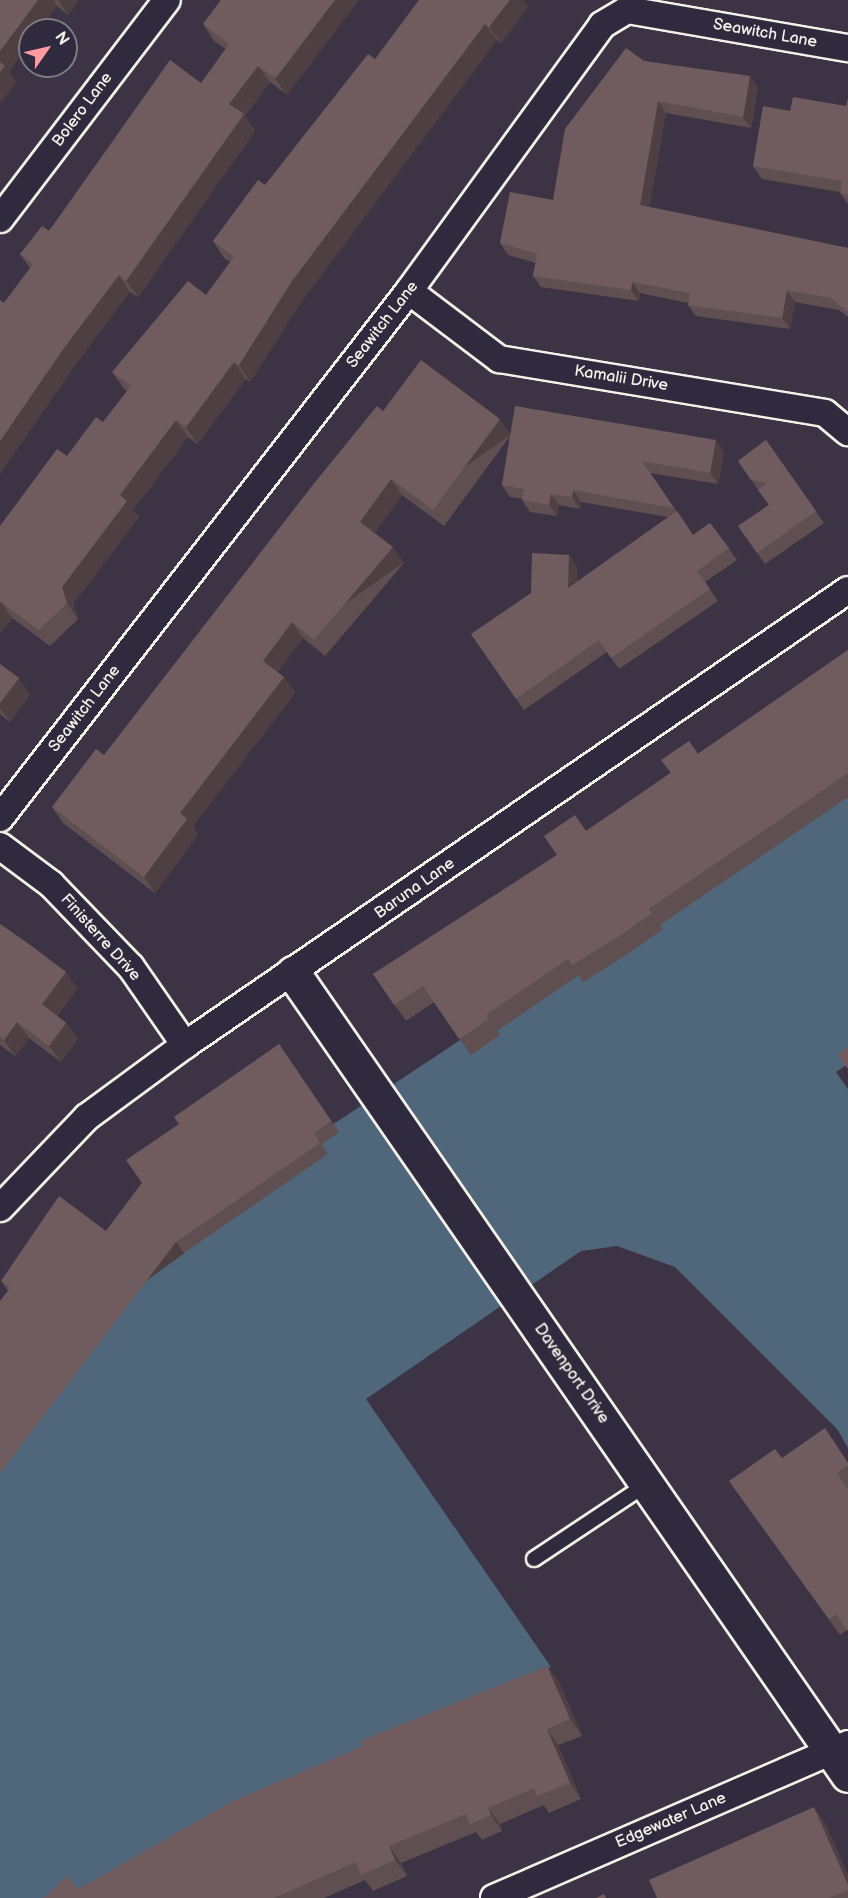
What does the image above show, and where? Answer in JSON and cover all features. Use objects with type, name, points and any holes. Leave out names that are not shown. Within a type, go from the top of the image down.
[{"type":"street","name":"Bolero Lane","points":[[0,219],[167,0]]},
{"type":"street","name":"Seawitch Lane","points":[[0,818],[409,291],[612,18],[627,10],[848,48]]},
{"type":"street","name":"Kamalii Drive","points":[[409,291],[499,359],[825,413],[848,432]]},
{"type":"street","name":"Baruna Lane","points":[[0,1208],[87,1117],[185,1045],[848,590]]},
{"type":"street","name":"Finisterre Drive","points":[[0,846],[51,884],[131,967],[185,1045]]},
{"type":"street","name":"Davenport Drive","points":[[293,973],[647,1484],[843,1757]]},
{"type":"street","name":"Edgewater Lane","points":[[494,1898],[843,1757]]},
{"type":"lane","points":[[534,1559],[647,1484]]},
{"type":"water","points":[[848,783],[848,1064],[836,1072],[848,1089],[848,1448],[837,1429],[675,1267],[617,1246],[581,1251],[366,1399],[551,1667],[191,1832],[87,1898],[0,1898],[0,1469],[169,1233]]},
{"type":"building","points":[[0,0],[38,0],[25,18],[18,18],[18,27],[0,51]]},
{"type":"building","points":[[221,0],[335,0],[276,78],[258,66],[229,104],[244,114],[126,281],[119,275],[64,348],[0,441],[0,300],[4,303],[33,264],[20,254],[42,226],[49,231],[170,60],[201,83],[229,44],[203,24]]},
{"type":"building","points":[[419,0],[510,0],[489,27],[485,24],[292,281],[239,365],[234,362],[186,427],[176,420],[120,495],[127,501],[62,587],[67,603],[39,630],[0,603],[0,526],[57,449],[67,456],[96,417],[103,422],[131,386],[112,372],[188,281],[206,295],[234,257],[213,241],[258,180],[265,185],[368,54],[375,59]]},
{"type":"building","points":[[626,48],[644,61],[750,76],[743,117],[658,101],[640,205],[848,248],[848,312],[831,298],[787,290],[782,318],[688,305],[690,293],[632,282],[631,290],[533,276],[537,254],[500,243],[510,192],[553,200],[565,129]]},
{"type":"building","points":[[0,62],[5,66],[0,72]]},
{"type":"building","points":[[793,97],[846,106],[848,99],[848,195],[840,193],[842,181],[753,166],[763,106],[790,111]]},
{"type":"building","points":[[421,360],[500,419],[433,510],[391,479],[360,522],[393,547],[314,640],[292,622],[263,661],[284,677],[180,813],[187,819],[144,877],[52,807],[96,749],[104,755],[312,486],[377,406],[383,411]]},
{"type":"building","points":[[515,406],[716,440],[710,473],[642,461],[674,508],[573,490],[572,497],[551,494],[549,505],[522,500],[524,489],[502,485]]},
{"type":"building","points":[[766,440],[816,511],[757,553],[738,526],[769,505],[758,490],[767,483],[751,480],[738,461]]},
{"type":"building","points":[[677,511],[693,535],[710,523],[729,548],[697,571],[710,589],[611,658],[599,640],[516,699],[471,634],[531,593],[532,553],[569,555],[568,588]]},
{"type":"building","points":[[848,650],[848,773],[649,909],[652,913],[615,939],[572,965],[568,959],[486,1015],[489,1019],[459,1039],[423,986],[394,1005],[373,974],[557,855],[544,836],[575,815],[586,831],[671,773],[661,760],[689,741],[698,754]]},
{"type":"building","points":[[0,664],[19,678],[0,703]]},
{"type":"building","points":[[0,924],[66,972],[42,1004],[66,1023],[49,1046],[17,1022],[4,1040],[0,1037]]},
{"type":"building","points":[[279,1044],[331,1121],[314,1133],[320,1143],[176,1242],[0,1473],[0,1301],[10,1288],[1,1281],[59,1196],[106,1231],[142,1183],[126,1160],[179,1124],[174,1117]]},
{"type":"building","points":[[848,1047],[848,1069],[837,1055]]},
{"type":"building","points":[[825,1428],[848,1463],[837,1473],[848,1489],[848,1631],[836,1614],[829,1619],[729,1481],[775,1449],[782,1458]]},
{"type":"building","points":[[547,1666],[570,1719],[547,1729],[570,1783],[537,1796],[534,1788],[488,1808],[491,1815],[470,1824],[466,1814],[389,1846],[395,1860],[361,1875],[356,1862],[274,1898],[44,1898],[67,1876],[78,1889],[233,1801],[363,1746],[360,1741]]},
{"type":"building","points":[[814,1807],[848,1885],[848,1890],[829,1898],[657,1898],[649,1880]]}]
